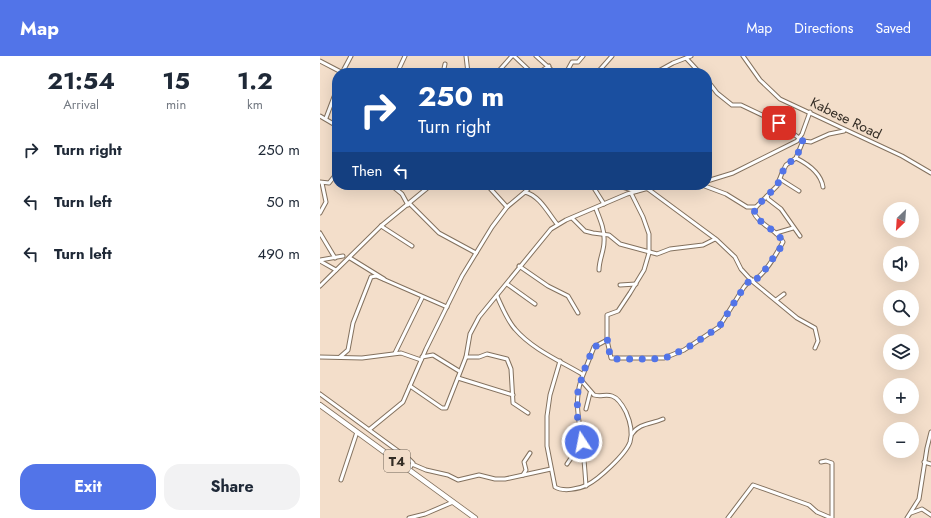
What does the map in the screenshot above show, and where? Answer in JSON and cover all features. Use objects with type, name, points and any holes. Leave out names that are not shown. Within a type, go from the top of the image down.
[{"type":"highway","name":"T4","points":[[320,404],[474,518]]},
{"type":"street","points":[[345,68],[351,56]]},
{"type":"street","points":[[399,68],[405,56]]},
{"type":"street","points":[[466,56],[467,68]]},
{"type":"street","points":[[502,68],[513,56],[526,68]]},
{"type":"street","points":[[536,56],[549,66],[546,68]]},
{"type":"street","points":[[569,68],[572,62],[578,62],[583,56]]},
{"type":"street","points":[[601,68],[612,56]]},
{"type":"street","points":[[664,68],[691,56]]},
{"type":"street","name":"Kabese Road","points":[[743,56],[760,80],[774,95],[844,130],[902,156],[931,173]]},
{"type":"street","points":[[686,58],[695,68]]},
{"type":"street","points":[[320,61],[333,68]]},
{"type":"street","points":[[444,68],[445,64]]},
{"type":"street","points":[[712,86],[717,93],[732,104],[742,105],[779,123],[803,141],[811,142],[829,134],[844,130]]},
{"type":"street","points":[[326,118],[332,102]]},
{"type":"street","points":[[712,179],[733,174],[799,139],[810,112]]},
{"type":"street","points":[[320,116],[332,122]]},
{"type":"street","points":[[631,193],[643,217],[649,234],[649,253],[644,270],[618,311],[607,315],[610,357],[613,359],[652,359],[672,356],[719,327],[744,287],[752,280],[760,277],[783,244],[783,241],[776,233],[762,224],[754,213],[756,207],[773,191],[786,165],[796,158],[803,141]]},
{"type":"street","points":[[796,158],[807,164],[818,174],[823,186]]},
{"type":"street","points":[[320,213],[326,202],[321,182],[329,183],[332,179]]},
{"type":"street","points":[[780,179],[799,191]]},
{"type":"street","points":[[712,189],[726,194],[747,207],[756,207]]},
{"type":"street","points":[[397,190],[409,204],[439,233],[476,253]]},
{"type":"street","points":[[320,286],[381,226],[425,190]]},
{"type":"street","points":[[492,190],[507,207]]},
{"type":"street","points":[[595,190],[604,204]]},
{"type":"street","points":[[631,190],[637,192]]},
{"type":"street","points":[[410,386],[445,408],[466,357],[467,347],[473,327],[479,317],[507,284],[519,266],[557,224],[631,193],[644,190]]},
{"type":"street","points":[[648,190],[715,239],[735,258],[741,269],[752,280],[797,318],[815,328],[818,341],[815,348]]},
{"type":"street","points":[[370,430],[403,402],[421,358],[447,307],[476,253],[492,227],[507,207],[525,192],[538,199],[557,224]]},
{"type":"street","points":[[767,196],[768,199],[781,209],[800,236]]},
{"type":"street","points":[[596,208],[604,242],[599,260],[599,270]]},
{"type":"street","points":[[572,218],[584,231],[603,233],[612,236],[620,244],[649,253],[659,254],[670,249],[703,245],[715,239]]},
{"type":"street","points":[[381,226],[412,246]]},
{"type":"street","points":[[776,233],[793,228]]},
{"type":"street","points":[[320,233],[335,258]]},
{"type":"street","points":[[320,261],[343,256]]},
{"type":"street","points":[[350,258],[382,276],[385,280]]},
{"type":"street","points":[[320,261],[336,270]]},
{"type":"street","points":[[519,266],[548,286],[568,296],[578,312]]},
{"type":"street","points":[[340,357],[348,350],[354,323],[369,280],[372,277],[376,276],[422,298],[447,307]]},
{"type":"street","points":[[507,284],[536,304]]},
{"type":"street","points":[[620,285],[636,284]]},
{"type":"street","points":[[776,300],[784,294]]},
{"type":"street","points":[[497,296],[514,329],[544,352],[582,374]]},
{"type":"street","points":[[395,353],[422,298]]},
{"type":"street","points":[[586,486],[582,442],[577,414],[578,390],[582,374],[594,347],[608,340]]},
{"type":"street","points":[[320,357],[362,358],[395,353],[406,353],[421,358],[433,354],[459,371]]},
{"type":"street","points":[[466,357],[479,357],[487,354],[507,359],[511,369],[514,405],[528,413]]},
{"type":"street","points":[[560,361],[550,395],[547,416],[547,446],[556,488],[568,489],[586,486],[621,455],[628,447],[632,434],[640,426],[653,424],[663,419]]},
{"type":"street","points":[[458,378],[512,395]]},
{"type":"street","points":[[581,380],[590,393],[596,396],[611,396],[620,402],[628,418],[632,434]]},
{"type":"street","points":[[586,409],[590,393]]},
{"type":"street","points":[[320,394],[409,459],[412,464],[426,470],[450,475],[458,480],[479,475],[495,479],[523,475],[551,468]]},
{"type":"street","points":[[341,480],[357,432]]},
{"type":"street","points":[[910,518],[919,499],[924,462],[931,432]]},
{"type":"street","points":[[567,464],[582,442]]},
{"type":"street","points":[[523,475],[526,470],[524,462],[530,454]]},
{"type":"street","points":[[728,518],[753,485],[809,505],[817,512],[831,518],[832,463],[821,462]]},
{"type":"street","points":[[924,462],[931,464]]},
{"type":"street","points":[[409,469],[412,464]]},
{"type":"street","points":[[409,518],[425,514],[452,502]]},
{"type":"street","points":[[907,518],[912,513],[922,509],[931,514]]},
{"type":"route","points":[[582,442],[577,414],[578,390],[582,374],[594,347],[608,340],[610,357],[615,359],[652,359],[668,357],[684,350],[719,327],[744,287],[751,279],[752,281],[760,277],[783,244],[781,238],[762,224],[754,213],[756,207],[777,186],[786,165],[796,158],[803,141],[779,123]]}]
